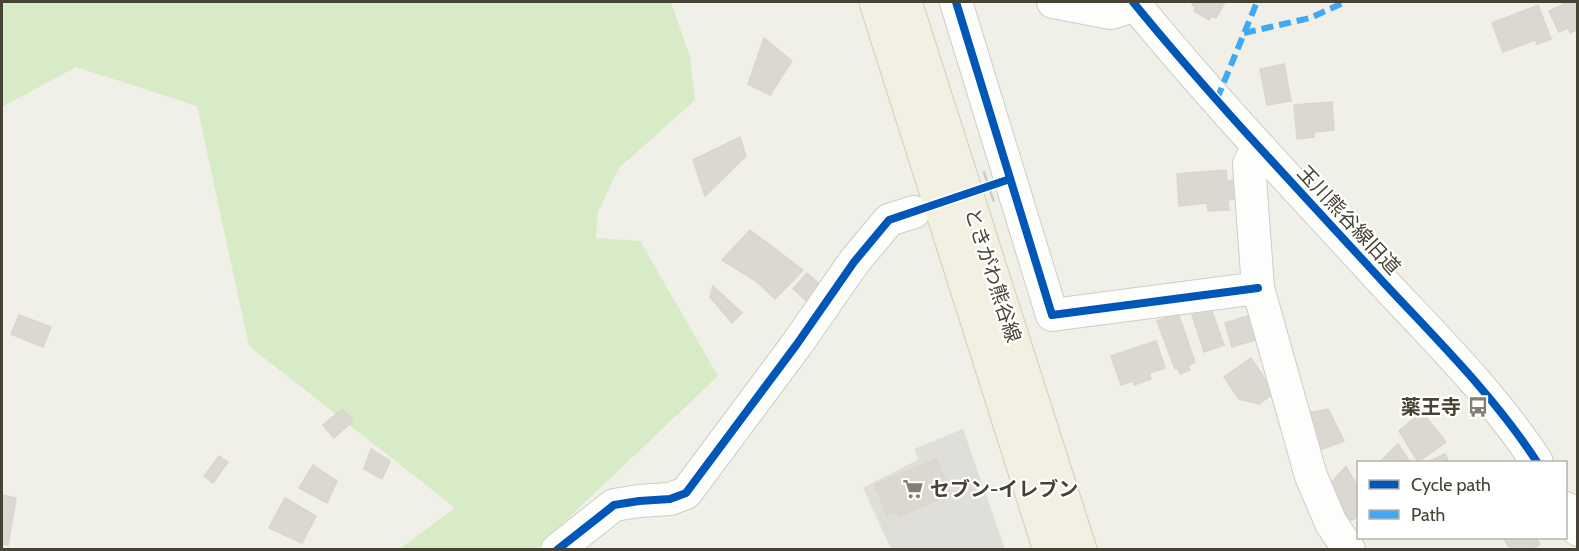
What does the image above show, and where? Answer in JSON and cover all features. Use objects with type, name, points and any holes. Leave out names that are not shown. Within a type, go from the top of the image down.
[{"type":"main road","name":"ときがわ熊谷線","points":[[876,2],[1050,549]]},
{"type":"main road","name":"ときがわ熊谷線","points":[[905,2],[1080,549]]},
{"type":"street","points":[[956,2],[1000,183],[1052,315],[1258,288]]},
{"type":"street","points":[[1053,2],[1111,13],[1134,3]]},
{"type":"street","name":"玉川熊谷線旧道","points":[[1134,3],[1258,146],[1477,383],[1517,432],[1536,461]]},
{"type":"street","points":[[1258,146],[1249,164],[1258,288],[1311,476],[1330,523],[1349,549]]},
{"type":"street","points":[[557,549],[614,505],[670,499],[686,493],[797,344],[854,262],[889,220],[914,212]]},
{"type":"street","points":[[1567,510],[1578,530]]},
{"type":"green space","points":[[2,2],[671,2],[690,57],[695,100],[619,168],[598,212],[596,238],[640,241],[718,376],[536,549],[399,549],[455,508],[249,346],[197,106],[76,67],[2,107]]},
{"type":"shaded area","points":[[963,429],[1005,549],[891,549],[863,488],[919,459],[914,449]]},
{"type":"building","points":[[1194,2],[1225,2],[1216,18],[1212,16],[1209,20],[1194,11],[1196,7],[1192,5]]},
{"type":"building","points":[[1565,2],[1578,2],[1578,29],[1570,33],[1568,28],[1559,32],[1549,11]]},
{"type":"building","points":[[1538,5],[1551,39],[1537,44],[1535,40],[1503,52],[1492,23]]},
{"type":"building","points":[[764,38],[792,61],[770,95],[748,84]]},
{"type":"building","points":[[1284,64],[1291,101],[1267,105],[1260,69]]},
{"type":"building","points":[[1332,102],[1334,130],[1314,132],[1314,137],[1297,139],[1294,105]]},
{"type":"building","points":[[740,137],[746,156],[705,196],[693,160]]},
{"type":"building","points":[[1226,170],[1227,181],[1235,180],[1236,199],[1228,200],[1229,210],[1208,211],[1207,203],[1179,206],[1177,174]]},
{"type":"building","points":[[750,230],[803,270],[775,299],[756,281],[722,260]]},
{"type":"building","points":[[807,273],[825,289],[811,305],[793,289]]},
{"type":"building","points":[[713,286],[742,313],[732,323],[710,297]]},
{"type":"building","points":[[1211,309],[1224,345],[1204,352],[1192,315]]},
{"type":"building","points":[[1178,313],[1195,362],[1188,365],[1190,370],[1180,374],[1177,368],[1175,369],[1157,321]]},
{"type":"building","points":[[1254,314],[1261,338],[1232,347],[1225,323]]},
{"type":"building","points":[[19,315],[51,327],[43,347],[11,334]]},
{"type":"building","points":[[1156,341],[1165,368],[1149,373],[1151,379],[1134,385],[1133,381],[1121,385],[1111,356]]},
{"type":"building","points":[[1251,358],[1274,393],[1259,404],[1239,399],[1224,377]]},
{"type":"building","points":[[342,409],[353,421],[334,438],[323,425]]},
{"type":"building","points":[[1328,409],[1344,441],[1322,449],[1307,413]]},
{"type":"building","points":[[1422,412],[1446,442],[1417,461],[1399,431]]},
{"type":"building","points":[[1398,444],[1409,461],[1381,461]]},
{"type":"building","points":[[371,449],[390,461],[382,479],[364,469]]},
{"type":"building","points":[[1445,454],[1448,461],[1430,461]]},
{"type":"building","points":[[219,456],[228,462],[213,483],[204,476]]},
{"type":"building","name":"セブン-イレブン","points":[[936,459],[951,494],[899,516],[897,511],[887,515],[875,485]]},
{"type":"building","points":[[313,465],[337,481],[327,503],[299,488]]},
{"type":"building","points":[[1346,466],[1357,486],[1357,517],[1351,520],[1326,489]]},
{"type":"building","points":[[2,495],[16,498],[8,545],[2,544]]},
{"type":"building","points":[[285,498],[316,516],[302,543],[269,528]]},
{"type":"building","points":[[1504,539],[1537,539],[1540,544],[1531,550],[1511,550]]},
{"type":"tunnel","points":[[942,202],[990,186]]},
{"type":"marked path","points":[[1217,99],[1257,2]]},
{"type":"marked path","points":[[1244,33],[1310,18],[1345,2]]},
{"type":"cycle path","points":[[956,2],[1052,315],[1258,288]]},
{"type":"cycle path","points":[[1133,2],[1256,144],[1465,370],[1503,414],[1536,461]]},
{"type":"cycle path","points":[[557,550],[614,505],[670,499],[686,493],[797,344],[854,262],[889,220],[1010,179]]},
{"type":"place","name":"薬王寺","points":[[1478,407]]},
{"type":"place","name":"セブン-イレブン","points":[[913,489]]}]
